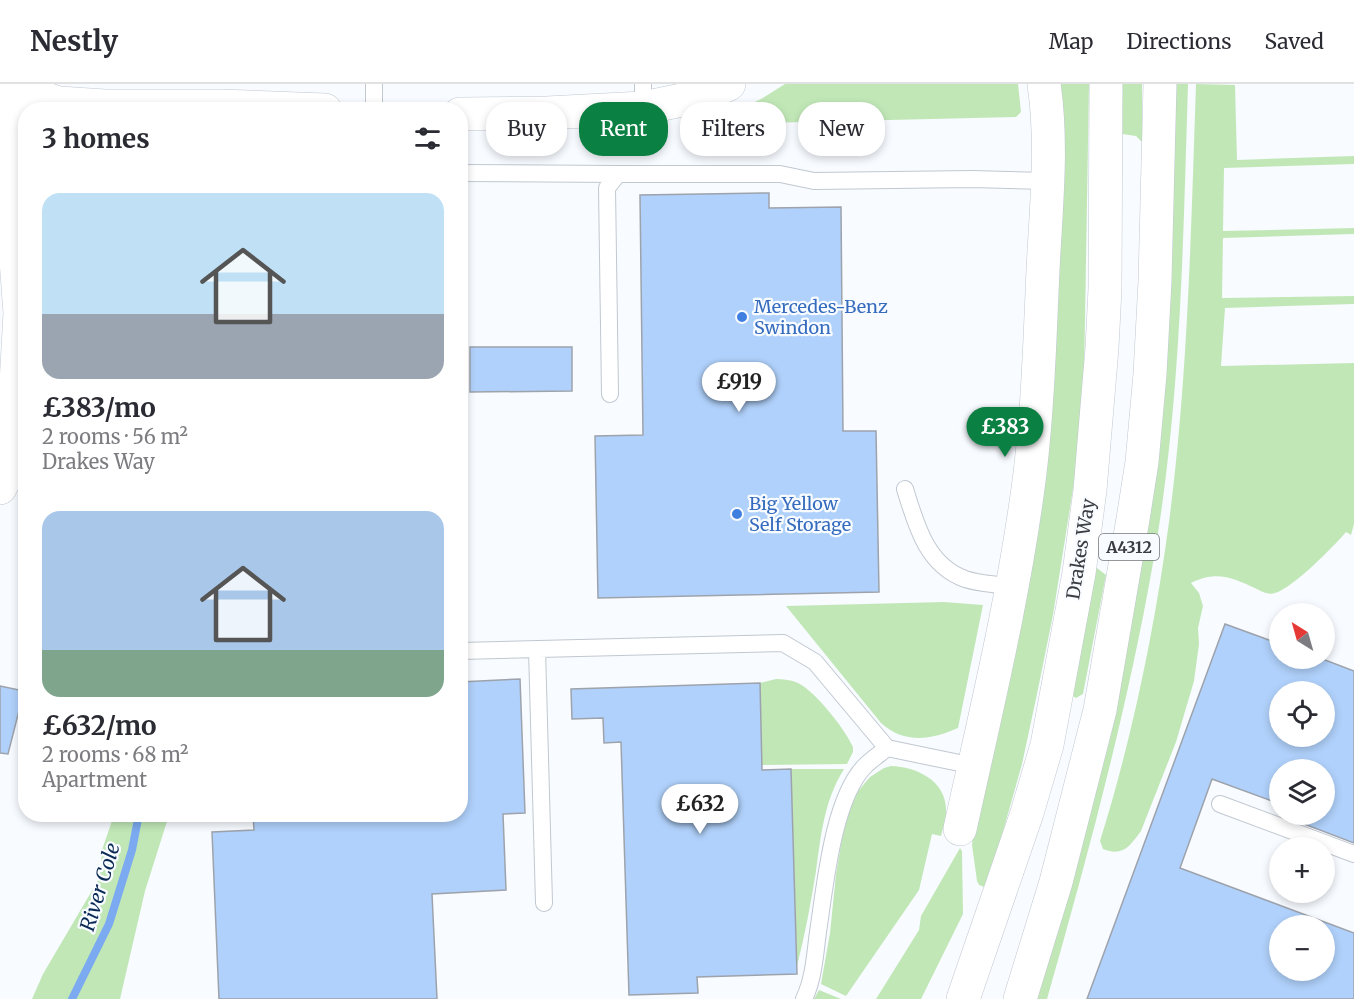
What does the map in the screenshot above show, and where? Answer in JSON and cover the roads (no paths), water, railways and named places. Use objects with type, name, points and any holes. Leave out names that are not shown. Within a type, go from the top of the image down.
[{"type":"main road","points":[[468,114],[547,113],[643,96],[674,103],[701,96],[729,84]]},
{"type":"main road","points":[[960,829],[1012,587],[1031,461],[1042,312],[1047,181],[1048,122],[1044,84]]},
{"type":"main road","name":"Drakes Way","points":[[963,999],[1024,822],[1047,745],[1079,573],[1090,490],[1102,348],[1105,289],[1106,84]]},
{"type":"main road","name":"A4312","points":[[1020,999],[1056,882],[1100,710],[1142,462],[1151,362],[1155,281],[1160,84]]},
{"type":"main road","points":[[18,286],[6,172],[5,87],[56,102]]},
{"type":"main road","points":[[0,488],[7,475],[14,419],[9,337],[18,317]]},
{"type":"lane","points":[[374,84],[374,102]]},
{"type":"lane","points":[[468,173],[780,174],[814,181],[972,179],[1047,181]]},
{"type":"lane","points":[[610,394],[607,188],[618,174]]},
{"type":"lane","points":[[904,489],[922,541],[945,569],[966,579],[1012,587]]},
{"type":"lane","points":[[468,651],[783,643],[815,662],[887,748],[974,766]]},
{"type":"lane","points":[[537,650],[544,903]]},
{"type":"lane","points":[[804,999],[813,970],[833,839],[840,813],[847,794],[864,767],[887,748]]},
{"type":"lane","points":[[1220,804],[1354,854]]},
{"type":"waterway","name":"River Cole","points":[[72,999],[109,924],[132,850],[137,822]]},
{"type":"place","name":"Mercedes-Benz Swindon","points":[[742,317]]},
{"type":"place","name":"Big Yellow Self Storage","points":[[737,514]]}]
